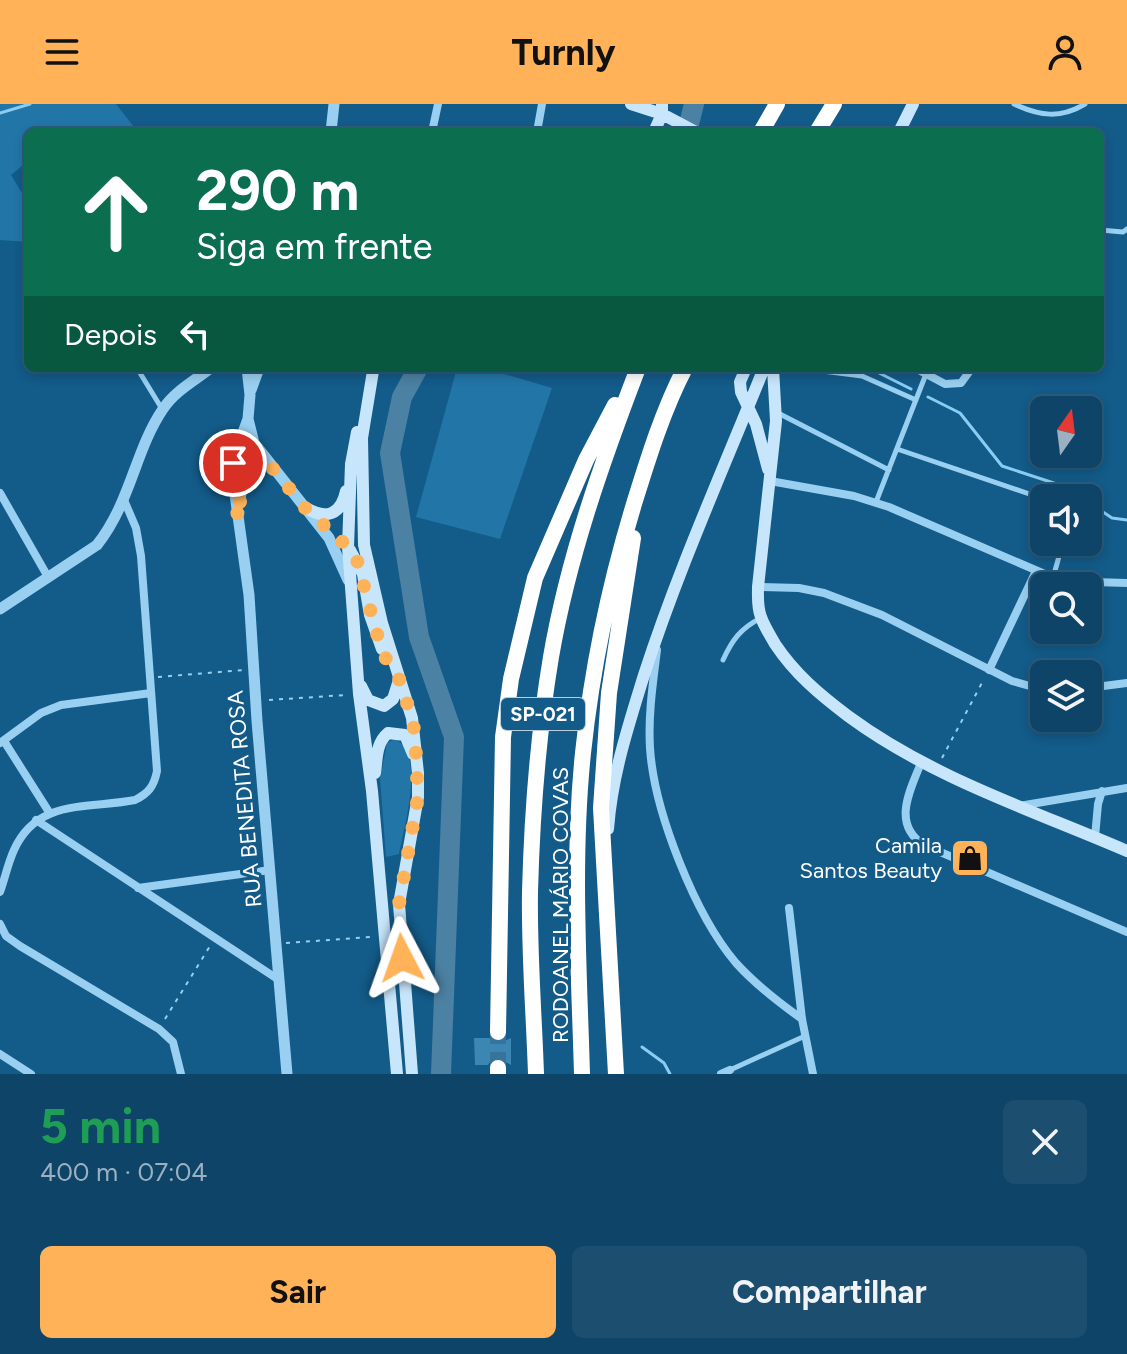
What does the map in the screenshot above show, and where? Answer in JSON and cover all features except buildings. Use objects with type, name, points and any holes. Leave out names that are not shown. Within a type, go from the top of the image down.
[{"type":"highway","points":[[763,127],[777,104]]},
{"type":"highway","points":[[819,128],[834,104]]},
{"type":"highway","points":[[498,1032],[503,737],[511,679],[535,578],[586,460],[634,372]]},
{"type":"highway","name":"RODOANEL MÁRIO COVAS","points":[[536,1074],[530,894],[538,751],[551,657],[562,601],[591,497],[635,372]]},
{"type":"highway","name":"RODOANEL MÁRIO COVAS","points":[[582,1074],[578,855],[583,755],[612,577],[642,479],[683,372]]},
{"type":"highway","points":[[616,1074],[601,808],[609,693],[642,479]]},
{"type":"main road","points":[[631,104],[662,109],[688,128]]},
{"type":"main road","points":[[901,128],[913,104]]},
{"type":"main road","points":[[655,128],[662,109]]},
{"type":"main road","points":[[307,509],[322,516],[335,513],[344,499],[361,409],[372,372]]},
{"type":"main road","points":[[373,372],[362,438],[364,545],[415,735],[418,773],[418,797],[399,904],[412,1074]]},
{"type":"main road","points":[[744,372],[740,382],[741,392],[749,404],[770,478]]},
{"type":"main road","points":[[606,860],[611,789],[618,755],[660,627],[762,372]]},
{"type":"main road","points":[[773,372],[775,411],[758,587],[761,618],[796,673],[864,728],[935,771],[1127,851]]},
{"type":"main road","points":[[749,404],[759,409],[765,407],[774,394]]},
{"type":"main road","points":[[351,464],[348,547],[359,694],[372,791],[397,1074]]},
{"type":"main road","points":[[348,547],[363,574],[370,615],[386,659],[398,678]]},
{"type":"main road","points":[[359,679],[368,700],[380,706],[390,703],[398,678]]},
{"type":"main road","points":[[372,791],[378,746],[388,733],[405,735],[418,773]]},
{"type":"street","points":[[331,128],[334,104]]},
{"type":"street","points":[[433,128],[438,104]]},
{"type":"street","points":[[538,128],[542,104]]},
{"type":"street","points":[[0,609],[97,545],[124,500],[162,409],[179,390],[205,372]]},
{"type":"street","name":"RUA BENEDITA ROSA","points":[[247,372],[248,419],[233,463],[249,595],[287,1074]]},
{"type":"street","name":"RUA BENEDITA ROSA","points":[[250,395],[258,372]]},
{"type":"street","points":[[922,372],[945,384],[956,385],[969,372]]},
{"type":"street","name":"RUA BENEDITA ROSA","points":[[238,520],[244,467],[261,454],[254,443],[248,419]]},
{"type":"street","points":[[261,454],[329,538],[339,555],[354,598]]},
{"type":"street","points":[[770,478],[876,503],[1036,571],[989,670]]},
{"type":"street","points":[[0,493],[48,577]]},
{"type":"street","points":[[0,892],[15,847],[36,820],[49,812],[135,800],[147,795],[154,784],[157,771],[141,556],[136,528],[124,500]]},
{"type":"street","points":[[307,509],[348,547]]},
{"type":"street","points":[[1102,583],[1127,583]]},
{"type":"street","points":[[758,587],[799,588],[851,602],[1012,681],[1030,686]]},
{"type":"street","points":[[660,627],[651,699],[650,747],[654,781],[670,835],[708,923],[735,962],[802,1019]]},
{"type":"street","points":[[1102,686],[1127,683]]},
{"type":"street","points":[[49,812],[2,742],[41,713],[61,705],[151,693]]},
{"type":"street","points":[[921,763],[906,814],[906,825],[911,836],[936,850],[1127,932]]},
{"type":"street","points":[[1019,806],[1127,788]]},
{"type":"street","points":[[1095,837],[1102,791]]},
{"type":"street","points":[[36,820],[279,980]]},
{"type":"street","points":[[138,888],[270,870]]},
{"type":"street","points":[[789,908],[802,1019],[813,1074]]},
{"type":"street","points":[[0,924],[6,936],[20,946],[159,1029],[173,1042],[181,1074]]},
{"type":"street","points":[[0,1054],[31,1074]]},
{"type":"lane","points":[[1014,104],[1043,116],[1061,115],[1085,104]]},
{"type":"lane","points":[[1104,230],[1123,232],[1127,229]]},
{"type":"lane","points":[[139,372],[162,409]]},
{"type":"lane","points":[[830,372],[862,376],[916,400]]},
{"type":"lane","points":[[876,503],[926,374]]},
{"type":"lane","points":[[775,411],[889,470]]},
{"type":"lane","points":[[897,449],[1030,494]]},
{"type":"lane","points":[[723,660],[736,635],[746,625],[761,618]]},
{"type":"lane","points":[[726,1072],[805,1036]]},
{"type":"path","points":[[149,678],[253,669]]},
{"type":"path","points":[[935,771],[989,670]]},
{"type":"path","points":[[256,701],[359,694]]},
{"type":"path","points":[[277,943],[384,936]]},
{"type":"path","points":[[159,1029],[215,938]]},
{"type":"shaded area","points":[[0,104],[116,104],[135,128],[24,128],[24,164],[11,175],[24,196],[24,242],[0,240]]},
{"type":"shaded area","points":[[456,372],[498,372],[552,388],[500,539],[416,517]]},
{"type":"shaded area","points":[[395,739],[404,747],[409,759],[410,792],[399,854],[386,857],[380,778],[387,743]]},
{"type":"waterway","points":[[0,113],[30,104]]},
{"type":"waterway","points":[[688,128],[694,104]]},
{"type":"waterway","points":[[416,372],[402,397],[390,453],[419,637],[454,737],[441,1074]]},
{"type":"waterway","points":[[877,372],[911,389]]},
{"type":"waterway","points":[[928,397],[960,413],[1002,466],[1057,484]]},
{"type":"waterway","points":[[1102,511],[1112,518],[1127,520]]},
{"type":"waterway","points":[[642,1047],[664,1063],[670,1074]]},
{"type":"tunnel","points":[[498,1032],[498,1068]]},
{"type":"place","name":"Camila Santos Beauty","points":[[970,858]]},
{"type":"route","points":[[233,463],[238,520],[244,467],[261,454],[306,509],[348,547],[363,574],[370,615],[386,659],[398,676],[412,718],[418,773],[418,797],[399,904],[402,958]]}]
